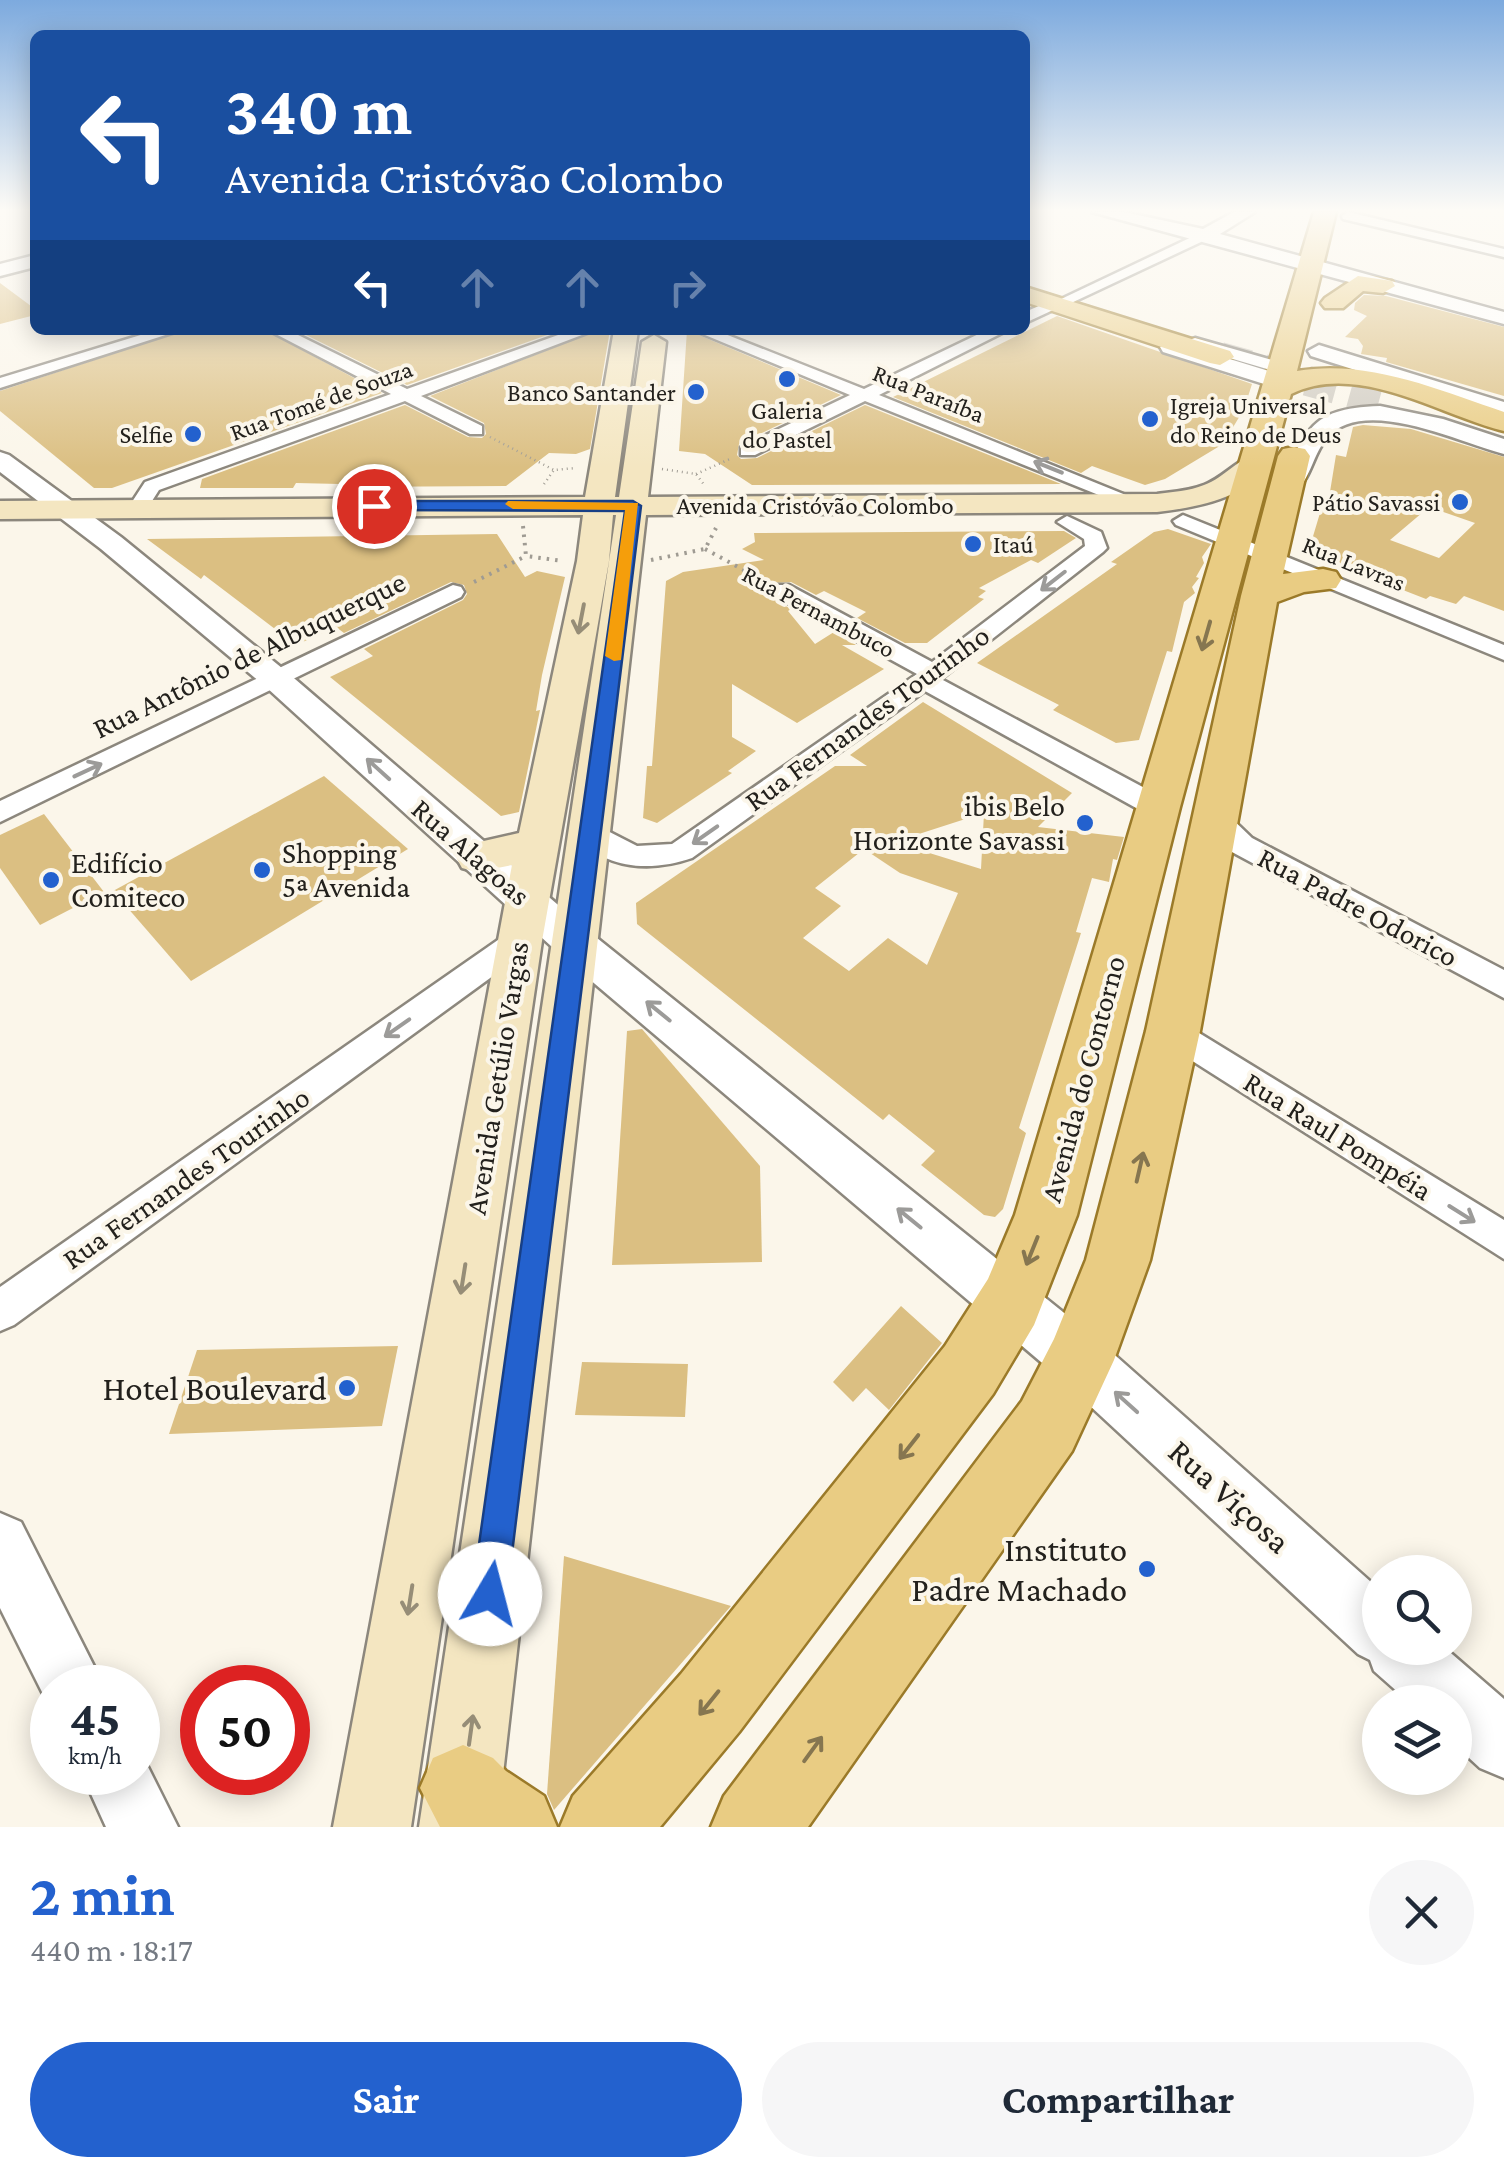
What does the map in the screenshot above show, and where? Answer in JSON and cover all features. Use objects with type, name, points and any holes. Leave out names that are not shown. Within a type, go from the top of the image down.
[{"type":"main road","name":"Avenida do Contorno","points":[[755,1827],[1048,1426],[1080,1360],[1118,1260],[1217,821],[1251,551],[1257,462],[1281,380],[1312,297]]},
{"type":"main road","name":"Avenida do Contorno","points":[[604,1827],[710,1703],[957,1385],[1011,1302],[1046,1215],[1156,807],[1251,551],[1286,488],[1334,297]]},
{"type":"main road","points":[[1334,303],[1341,297]]},
{"type":"main road","points":[[1037,298],[1228,361]]},
{"type":"main road","name":"Avenida Getúlio Vargas","points":[[616,514],[604,466],[623,335]]},
{"type":"main road","name":"Avenida Getúlio Vargas","points":[[372,1827],[538,902],[616,514],[637,465],[655,335]]},
{"type":"main road","points":[[1281,380],[1288,382],[1316,363],[1504,422]]},
{"type":"main road","points":[[1306,411],[1324,399],[1342,394],[1383,395],[1504,436]]},
{"type":"main road","points":[[1388,403],[1504,436]]},
{"type":"main road","name":"Avenida Cristóvão Colombo","points":[[714,525],[1190,499],[1236,484],[1257,462]]},
{"type":"main road","points":[[1286,488],[1268,502],[1251,551],[1300,581],[1323,580]]},
{"type":"main road","points":[[87,526],[129,530],[145,506]]},
{"type":"main road","name":"Avenida Cristóvão Colombo","points":[[0,525],[87,526],[145,506],[616,514],[714,525],[1183,521],[1251,551]]},
{"type":"main road","name":"Avenida Cristóvão Colombo","points":[[0,510],[87,526]]},
{"type":"main road","name":"Avenida Getúlio Vargas","points":[[538,902],[586,878],[608,565]]},
{"type":"main road","points":[[477,857],[538,902],[557,884],[586,878]]},
{"type":"main road","name":"Avenida Getúlio Vargas","points":[[478,1814],[538,902]]},
{"type":"street","points":[[1426,297],[1504,318]]},
{"type":"street","points":[[1037,298],[1228,353],[1228,361],[1281,380]]},
{"type":"street","points":[[0,383],[157,335]]},
{"type":"street","points":[[286,335],[476,430]]},
{"type":"street","name":"Rua Tomé de Souza","points":[[145,506],[409,395],[572,335]]},
{"type":"street","name":"Rua Paraíba","points":[[714,335],[1138,504]]},
{"type":"street","points":[[748,451],[990,335]]},
{"type":"street","points":[[1316,363],[1504,410]]},
{"type":"street","points":[[1286,488],[1302,472],[1316,434],[1345,416],[1384,414],[1414,419],[1504,448]]},
{"type":"street","name":"Rua Alagoas","points":[[0,460],[277,680],[477,857]]},
{"type":"street","name":"Rua Fernandes Tourinho","points":[[592,833],[616,851],[645,862],[682,852],[928,676],[1096,548],[1094,536],[1066,522]]},
{"type":"street","name":"Rua Lavras","points":[[1323,580],[1504,653]]},
{"type":"street","name":"Rua Pernambuco","points":[[780,590],[1156,807]]},
{"type":"street","name":"Rua Antônio de Albuquerque","points":[[0,812],[453,592]]},
{"type":"street","name":"Rua Padre Odorico","points":[[1217,821],[1242,845],[1504,985]]},
{"type":"street","points":[[538,902],[1080,1360]]},
{"type":"street","name":"Rua Fernandes Tourinho","points":[[0,1311],[538,902]]},
{"type":"street","name":"Rua Raul Pompéia","points":[[1172,1031],[1504,1240]]},
{"type":"street","name":"Rua Viçosa","points":[[1080,1360],[1362,1616]]},
{"type":"street","points":[[0,1542],[62,1665]]},
{"type":"street","points":[[1417,1665],[1504,1744]]},
{"type":"street","points":[[127,1795],[143,1827]]},
{"type":"path","points":[[476,430],[554,470],[604,466]]},
{"type":"path","points":[[637,465],[696,474],[748,451]]},
{"type":"path","points":[[554,470],[526,514],[526,556],[608,565],[714,525],[696,474]]},
{"type":"path","name":"Rua Pernambuco","points":[[714,525],[780,590]]},
{"type":"path","name":"Rua Antônio de Albuquerque","points":[[453,592],[526,556]]},
{"type":"building","points":[[0,297],[19,297],[30,305],[30,316],[0,324]]},
{"type":"building","points":[[1361,297],[1391,297],[1504,327],[1504,396],[1386,362],[1387,358],[1361,354],[1363,346],[1358,339],[1345,337],[1367,316],[1354,310]]},
{"type":"building","points":[[1057,316],[1252,384],[1244,409],[1223,444],[1165,479],[1145,485],[1092,466],[1081,473],[893,397],[1019,335],[1030,335],[1030,329]]},
{"type":"building","points":[[170,335],[274,335],[382,393],[112,488],[94,488],[0,411],[0,391]]},
{"type":"building","points":[[306,335],[547,335],[407,385]]},
{"type":"building","points":[[586,335],[609,335],[590,449],[576,454],[549,453],[506,486],[339,487],[340,484],[296,483],[293,488],[200,488],[202,479],[405,405],[468,437],[482,438],[486,434],[484,423],[430,396]]},
{"type":"building","points":[[687,335],[699,335],[841,395],[739,444],[737,455],[741,459],[757,458],[865,405],[1061,484],[752,485],[705,454],[679,451]]},
{"type":"building","points":[[1353,427],[1411,429],[1504,457],[1504,611],[1464,596],[1456,604],[1430,596],[1426,599],[1308,553],[1323,503],[1328,504],[1336,455],[1346,457]],"holes":[[[1429,507],[1475,523],[1439,558],[1390,540]]]},
{"type":"building","points":[[1168,529],[1211,544],[1192,587],[1195,593],[1184,602],[1172,652],[1167,651],[1139,740],[1116,743],[1053,710],[1059,705],[977,663],[1117,564],[1111,562],[1154,532]]},
{"type":"building","points":[[1064,531],[1076,538],[1038,563],[1031,560],[979,588],[986,591],[978,597],[984,599],[927,643],[905,643],[857,618],[866,612],[824,591],[816,595],[791,582],[770,583],[770,597],[791,609],[788,611],[815,644],[834,632],[856,645],[842,645],[884,669],[797,723],[732,684],[732,737],[756,751],[728,771],[732,773],[657,823],[643,818],[647,766],[652,766],[666,581],[683,572],[764,560],[742,549],[755,542],[754,533]]},
{"type":"building","points":[[497,534],[525,577],[537,571],[565,577],[542,675],[536,711],[540,710],[519,812],[501,816],[330,677],[373,656],[364,649],[463,600],[467,594],[464,585],[451,582],[344,633],[336,627],[296,645],[204,575],[201,579],[147,539]]},
{"type":"building","points":[[923,702],[1072,793],[1038,827],[1124,837],[1117,860],[1113,859],[1109,882],[1092,878],[1076,932],[1081,933],[1019,1128],[1026,1133],[1003,1209],[995,1217],[984,1215],[921,1165],[935,1151],[889,1114],[883,1120],[637,924],[636,903],[835,766],[867,766],[850,755]],"holes":[[[984,813],[981,869],[894,842]],[[864,849],[900,873],[958,893],[927,965],[888,938],[849,971],[803,938],[841,906],[815,888]]]},
{"type":"building","name":"Shopping 5ª Avenida","points":[[324,776],[408,849],[191,981],[113,891]]},
{"type":"building","name":"Edifício Comiteco","points":[[44,814],[104,892],[40,925],[0,868],[0,835]]},
{"type":"building","points":[[642,1029],[760,1166],[762,1262],[612,1265],[627,1031]]},
{"type":"building","points":[[901,1306],[942,1343],[889,1410],[866,1388],[853,1402],[833,1382]]},
{"type":"building","points":[[398,1346],[382,1426],[169,1434],[197,1350]]},
{"type":"building","points":[[582,1362],[688,1364],[685,1417],[575,1415]]},
{"type":"building","points":[[564,1556],[731,1606],[554,1810],[547,1794]]},
{"type":"tunnel","points":[[1220,357],[1388,403]]},
{"type":"slow traffic","points":[[513,504],[633,506],[614,656]]},
{"type":"place","name":"Galeria do Pastel","points":[[787,379]]},
{"type":"place","name":"Banco Santander","points":[[696,392]]},
{"type":"place","name":"Igreja Universal do Reino de Deus","points":[[1150,419]]},
{"type":"place","name":"Selfie","points":[[193,434]]},
{"type":"place","name":"Pátio Savassi","points":[[1460,502]]},
{"type":"place","name":"Itaú","points":[[973,544]]},
{"type":"place","name":"ibis Belo Horizonte Savassi","points":[[1085,823]]},
{"type":"place","name":"Shopping 5ª Avenida","points":[[262,870]]},
{"type":"place","name":"Edifício Comiteco","points":[[51,880]]},
{"type":"place","name":"Hotel Boulevard","points":[[347,1388]]},
{"type":"place","name":"Instituto Padre Machado","points":[[1147,1569]]},
{"type":"route","points":[[374,506],[633,506],[490,1594]]}]
